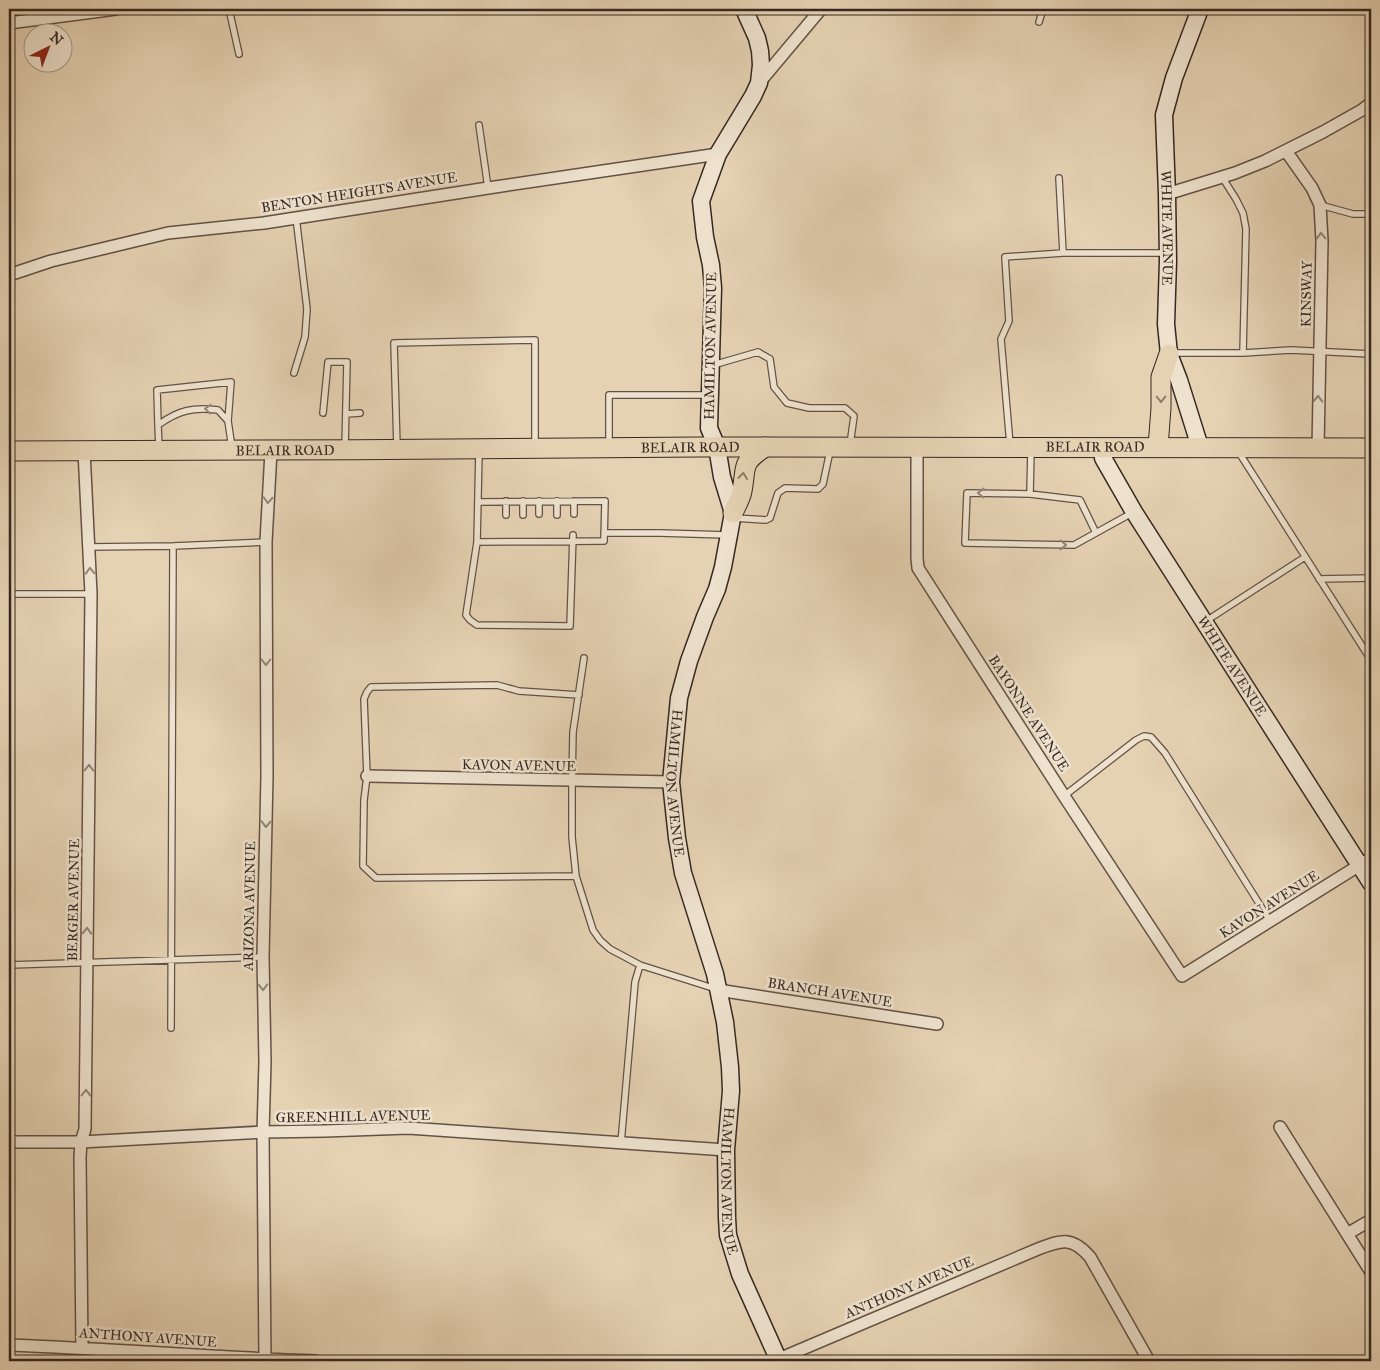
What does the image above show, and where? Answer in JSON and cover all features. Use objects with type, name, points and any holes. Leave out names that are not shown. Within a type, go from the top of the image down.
[{"type":"main road","points":[[1158,447],[1161,376],[1169,354]]},
{"type":"main road","name":"BELAIR ROAD","points":[[9,451],[717,447],[1200,446],[1371,448]]},
{"type":"main road","points":[[733,516],[742,492],[745,465],[753,455],[765,447]]},
{"type":"street","points":[[9,23],[116,9]]},
{"type":"street","name":"HAMILTON AVENUE","points":[[744,9],[760,51],[759,83],[718,154],[701,201],[713,288],[709,428],[717,447],[722,477],[733,516],[717,589],[692,654],[679,698],[671,782],[683,873],[708,949],[725,1022],[731,1090],[726,1150],[728,1235],[740,1274],[777,1361]]},
{"type":"street","points":[[759,83],[821,9]]},
{"type":"street","name":"WHITE AVENUE","points":[[1200,9],[1174,78],[1164,115],[1168,253],[1166,324],[1169,354],[1200,446]]},
{"type":"street","points":[[1167,194],[1251,167],[1323,132],[1371,103]]},
{"type":"street","name":"KINSWAY","points":[[1286,151],[1312,188],[1320,205],[1322,241],[1318,448]]},
{"type":"street","name":"BENTON HEIGHTS AVENUE","points":[[9,276],[51,261],[168,233],[264,223],[718,154]]},
{"type":"street","name":"BAYONNE AVENUE","points":[[917,447],[918,568],[1182,976]]},
{"type":"street","name":"WHITE AVENUE","points":[[1104,447],[1103,458],[1134,512],[1204,622],[1366,861],[1371,883]]},
{"type":"street","name":"BERGER AVENUE","points":[[82,1348],[80,1157],[81,1142],[85,1129],[91,594],[84,451]]},
{"type":"street","name":"ARIZONA AVENUE","points":[[265,1360],[263,957],[266,776],[266,542],[271,451]]},
{"type":"street","name":"KAVON AVENUE","points":[[367,776],[671,782]]},
{"type":"street","name":"KAVON AVENUE","points":[[1182,976],[1366,861]]},
{"type":"street","name":"BRANCH AVENUE","points":[[718,990],[937,1024]]},
{"type":"street","points":[[1280,1127],[1371,1272]]},
{"type":"street","name":"GREENHILL AVENUE","points":[[9,1142],[81,1142],[263,1132],[408,1128],[726,1150]]},
{"type":"street","points":[[1347,1234],[1371,1220]]},
{"type":"street","name":"ANTHONY AVENUE","points":[[777,1361],[1056,1242],[1068,1241],[1083,1249],[1090,1257],[1149,1361]]},
{"type":"street","name":"ANTHONY AVENUE","points":[[9,1345],[265,1360],[315,1361]]},
{"type":"lane","points":[[229,9],[239,54]]},
{"type":"lane","points":[[1039,22],[1043,9]]},
{"type":"lane","points":[[479,125],[488,188]]},
{"type":"lane","points":[[1222,177],[1243,212],[1246,229],[1243,353]]},
{"type":"lane","points":[[1059,178],[1064,253]]},
{"type":"lane","points":[[1320,205],[1353,214],[1371,214]]},
{"type":"lane","points":[[294,373],[305,337],[307,309],[296,217]]},
{"type":"lane","points":[[1010,447],[1002,338],[1009,321],[1005,257],[1064,253],[1168,253]]},
{"type":"lane","points":[[397,450],[394,343],[535,340],[535,449]]},
{"type":"lane","points":[[1169,354],[1291,350],[1371,354]]},
{"type":"lane","points":[[711,366],[758,352],[770,359],[774,387],[787,403],[809,408],[844,408],[854,416],[841,447],[818,489],[785,488],[778,492],[770,518],[766,520],[733,516]]},
{"type":"lane","points":[[323,413],[328,362],[347,362],[345,450]]},
{"type":"lane","points":[[160,451],[157,390],[231,382],[228,421],[232,451]]},
{"type":"lane","points":[[609,448],[610,395],[710,396]]},
{"type":"lane","points":[[158,425],[188,409],[205,408],[218,410],[228,421]]},
{"type":"lane","points":[[346,414],[360,413]]},
{"type":"lane","points":[[1030,494],[1031,447]]},
{"type":"lane","points":[[1236,447],[1371,660]]},
{"type":"lane","points":[[479,449],[477,542],[466,615],[470,620],[477,625],[570,626],[573,538]]},
{"type":"lane","points":[[1096,533],[1080,500],[1030,494],[967,493],[965,543],[1074,545],[1096,533],[1134,512]]},
{"type":"lane","points":[[523,501],[523,515]]},
{"type":"lane","points":[[539,501],[539,514]]},
{"type":"lane","points":[[557,501],[557,514]]},
{"type":"lane","points":[[574,501],[574,514]]},
{"type":"lane","points":[[477,542],[506,538],[573,538],[604,541],[605,501],[478,502]]},
{"type":"lane","points":[[506,502],[506,515]]},
{"type":"lane","points":[[604,534],[729,535]]},
{"type":"lane","points":[[88,547],[266,542]]},
{"type":"lane","points":[[171,1028],[173,546]]},
{"type":"lane","points":[[1204,622],[1305,557]]},
{"type":"lane","points":[[1319,579],[1371,578]]},
{"type":"lane","points":[[9,594],[91,594]]},
{"type":"lane","points":[[584,658],[573,732],[572,837],[576,876],[593,930],[610,949],[640,965],[718,990]]},
{"type":"lane","points":[[576,876],[376,878],[363,866],[364,800],[367,776],[364,699],[371,687],[497,685],[518,691],[579,695]]},
{"type":"lane","points":[[1064,796],[1136,740],[1144,736],[1152,737],[1165,754],[1270,920]]},
{"type":"lane","points":[[9,965],[263,957]]},
{"type":"lane","points":[[621,1142],[635,982],[640,965]]}]
